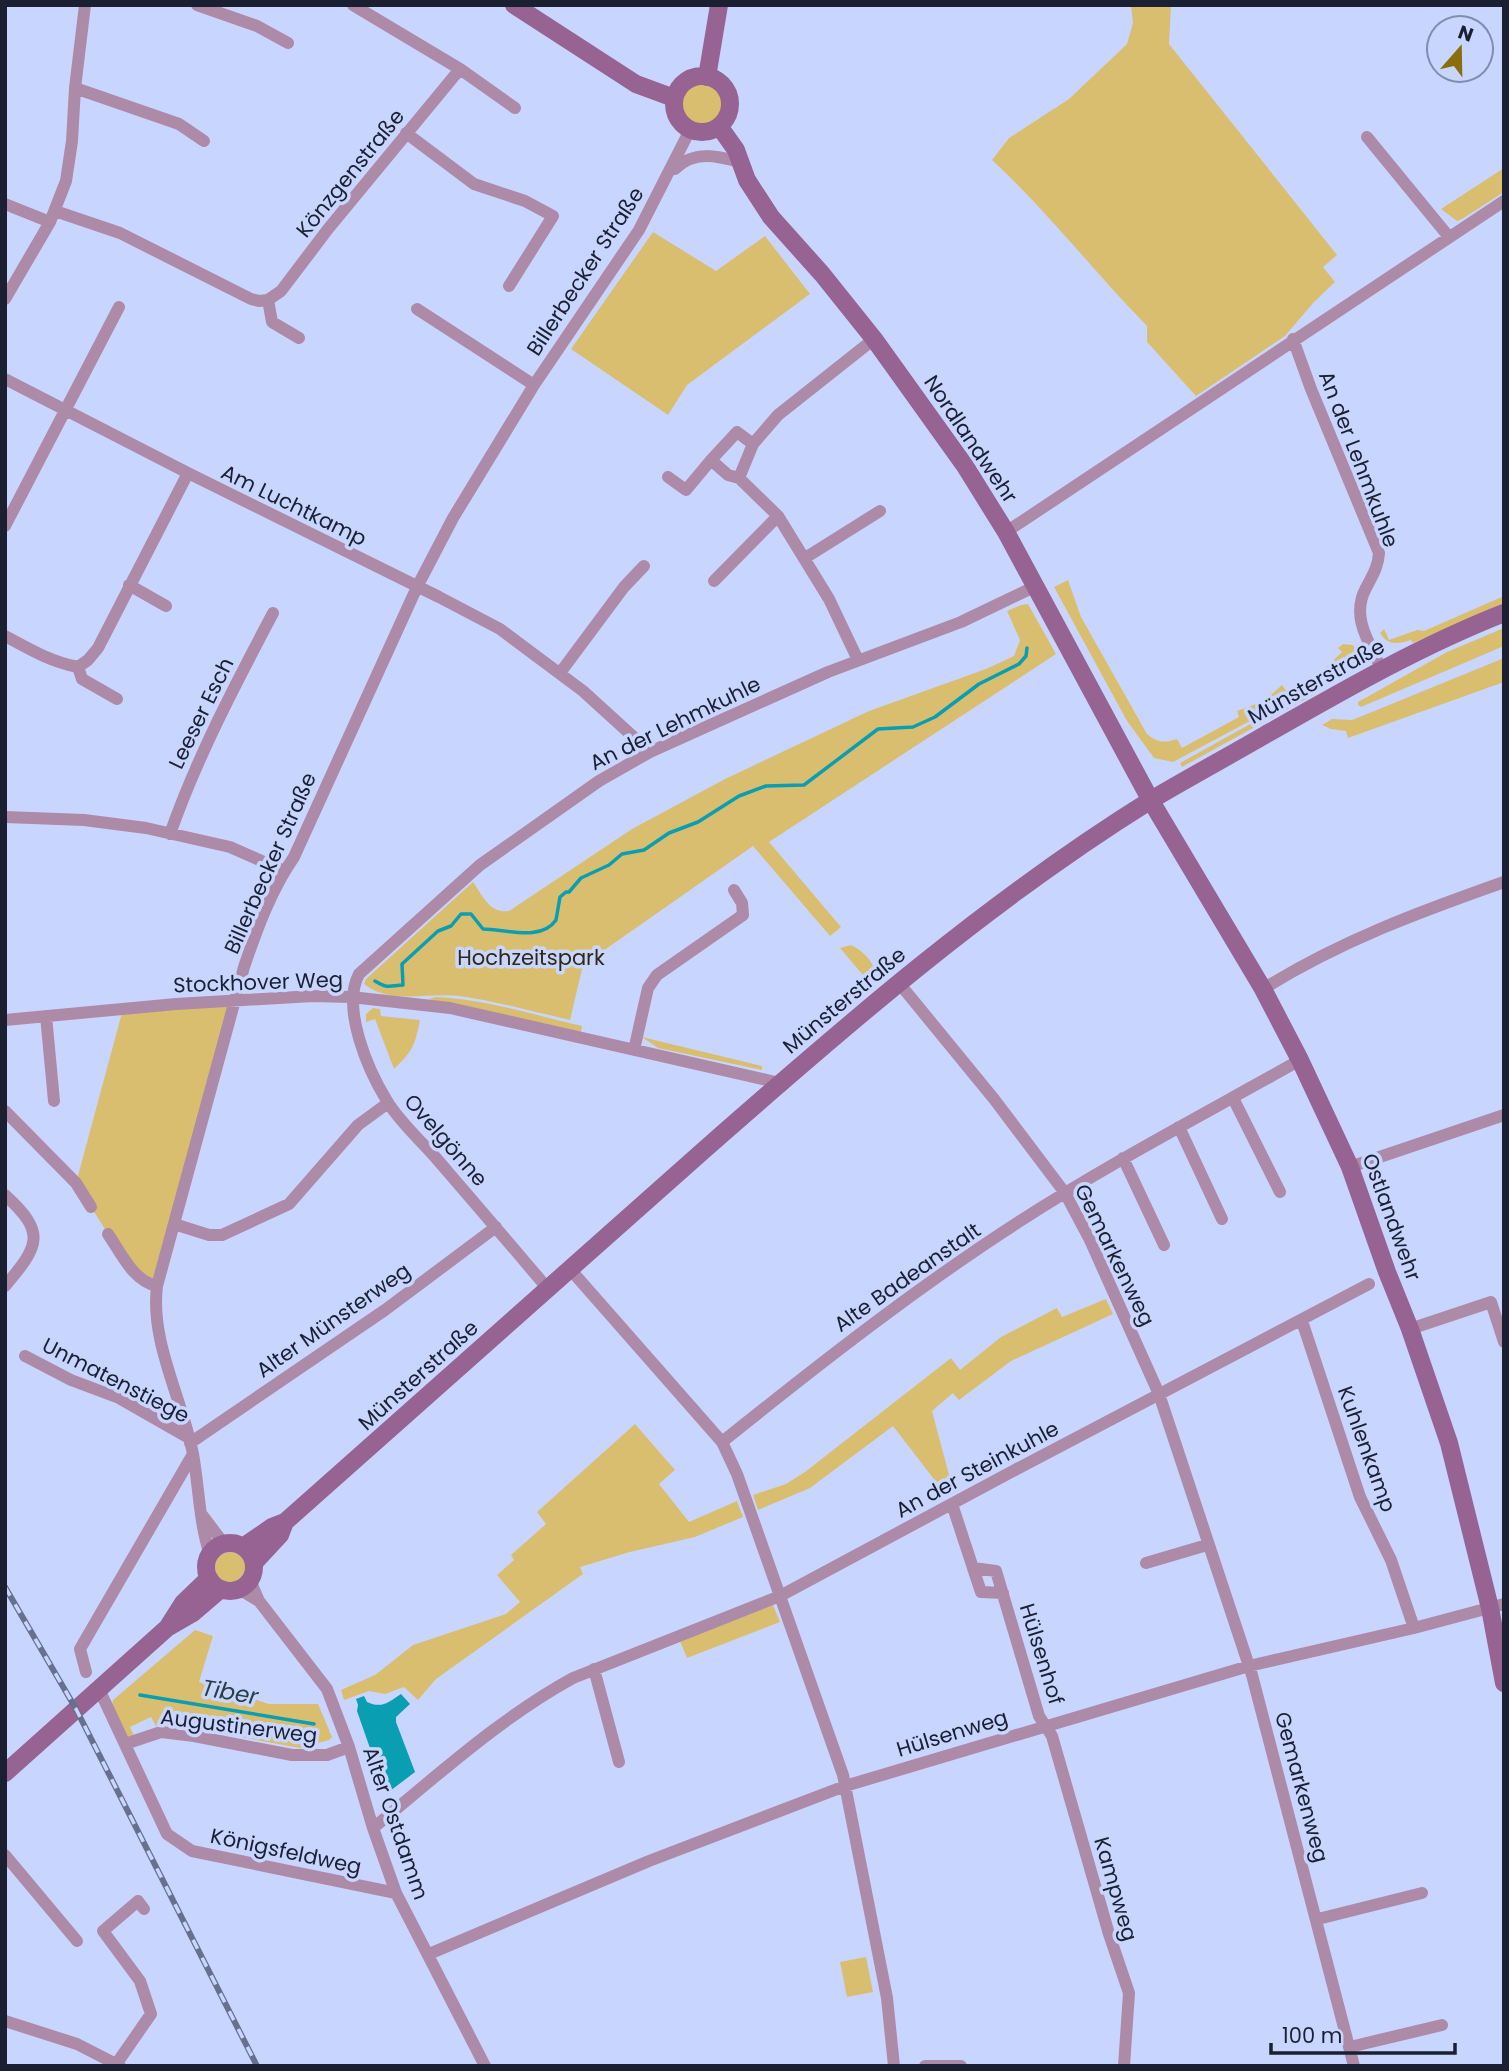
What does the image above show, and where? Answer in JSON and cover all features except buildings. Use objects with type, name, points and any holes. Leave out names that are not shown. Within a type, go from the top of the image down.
[{"type":"main road","points":[[514,5],[636,84],[674,98]]},
{"type":"main road","points":[[707,76],[719,5]]},
{"type":"main road","points":[[707,76],[716,80],[728,93],[729,111],[719,126],[705,132],[690,130],[677,117],[674,98],[683,83],[690,78],[707,76]]},
{"type":"main road","name":"Nordlandwehr","points":[[719,126],[736,150],[755,193],[771,217],[822,274],[874,339],[965,466],[1036,586],[1151,801]]},
{"type":"main road","name":"Münsterstraße","points":[[243,1547],[272,1527],[285,1522],[780,1083],[899,983],[1018,891],[1151,801],[1414,652],[1504,613]]},
{"type":"main road","name":"Ostlandwehr","points":[[1151,801],[1263,989],[1350,1167],[1449,1443],[1497,1606],[1504,1683]]},
{"type":"main road","name":"Münsterstraße","points":[[5,1773],[167,1628],[183,1603],[235,1580],[280,1535],[285,1522]]},
{"type":"main road","points":[[237,1544],[243,1547],[252,1557],[235,1580],[206,1562],[217,1549],[237,1544]]},
{"type":"street","points":[[5,299],[52,216],[69,165],[85,5]]},
{"type":"street","points":[[197,5],[257,26],[288,43]]},
{"type":"street","points":[[353,5],[460,69],[515,108]]},
{"type":"street","name":"Könzgenstraße","points":[[268,300],[281,291],[460,69]]},
{"type":"street","points":[[75,88],[178,124],[204,141]]},
{"type":"street","name":"Billerbecker Straße","points":[[217,1549],[202,1533],[202,1516],[191,1445],[158,1328],[155,1306],[157,1286],[244,967],[257,930],[284,871],[294,857],[417,587],[453,518],[534,386],[623,256],[668,177],[690,130]]},
{"type":"street","points":[[406,133],[474,184],[525,201],[554,216],[509,286]]},
{"type":"street","points":[[1367,137],[1449,237]]},
{"type":"street","name":"Billerbecker Straße","points":[[668,177],[684,160],[703,155],[740,162]]},
{"type":"street","points":[[1006,532],[1504,201]]},
{"type":"street","points":[[5,204],[120,233],[251,299],[268,300],[272,323],[299,338]]},
{"type":"street","points":[[5,526],[119,307]]},
{"type":"street","name":"Billerbecker Straße","points":[[417,309],[534,386]]},
{"type":"street","points":[[739,478],[753,444],[778,415],[874,339]]},
{"type":"street","name":"An der Lehmkuhle","points":[[1293,339],[1311,390],[1380,553],[1378,565],[1365,589],[1359,614],[1382,670]]},
{"type":"street","name":"Am Luchtkamp","points":[[5,379],[500,629],[583,691],[650,752]]},
{"type":"street","points":[[668,477],[686,490],[737,432],[753,444]]},
{"type":"street","points":[[710,460],[728,475],[739,478],[778,516],[829,600],[858,660]]},
{"type":"street","points":[[78,667],[98,648],[188,473]]},
{"type":"street","points":[[805,558],[880,511]]},
{"type":"street","points":[[714,581],[778,516]]},
{"type":"street","points":[[560,673],[624,587],[644,566]]},
{"type":"street","points":[[129,585],[166,606]]},
{"type":"street","name":"An der Lehmkuhle","points":[[351,997],[359,974],[480,865],[599,780],[650,752],[858,660],[961,622],[1036,586]]},
{"type":"street","name":"Leeser Esch","points":[[170,834],[205,747],[273,613]]},
{"type":"street","points":[[5,636],[49,659],[78,667]]},
{"type":"street","points":[[78,667],[82,679],[117,699]]},
{"type":"street","points":[[5,817],[122,824],[230,847],[284,871]]},
{"type":"street","points":[[1263,989],[1360,936],[1504,882]]},
{"type":"street","points":[[634,1050],[648,988],[657,975],[743,915],[742,904],[734,890]]},
{"type":"street","name":"Gemarkenweg","points":[[899,983],[994,1099],[1065,1193],[1090,1240],[1159,1394],[1249,1665],[1318,1919],[1354,2066]]},
{"type":"street","name":"Stockhover Weg","points":[[5,1020],[176,1004],[313,996],[351,997],[450,1009],[780,1083]]},
{"type":"street","name":"Ovelgönne","points":[[351,997],[365,1057],[388,1103],[548,1289]]},
{"type":"street","points":[[46,1016],[54,1101]]},
{"type":"street","name":"Alte Badeanstalt","points":[[722,1442],[850,1340],[1018,1222],[1123,1158],[1300,1060]]},
{"type":"street","points":[[1233,1098],[1280,1192]]},
{"type":"street","points":[[174,1224],[209,1235],[222,1235],[289,1204],[358,1125],[388,1103]]},
{"type":"street","points":[[5,1111],[76,1183],[91,1207]]},
{"type":"street","points":[[1350,1167],[1504,1115]]},
{"type":"street","points":[[1179,1127],[1222,1219]]},
{"type":"street","points":[[1123,1158],[1164,1245]]},
{"type":"street","points":[[5,1195],[26,1214],[34,1230],[34,1245],[26,1262],[5,1286]]},
{"type":"street","name":"Alter Münsterweg","points":[[86,1672],[80,1648],[191,1445],[308,1360],[385,1311],[496,1227]]},
{"type":"street","points":[[108,1234],[138,1277],[157,1286]]},
{"type":"street","points":[[570,1269],[722,1442],[737,1474],[845,1786],[887,1998],[894,2066]]},
{"type":"street","name":"An der Steinkuhle","points":[[373,1828],[545,1693],[594,1669],[780,1596],[1369,1284]]},
{"type":"street","points":[[1410,1329],[1491,1302],[1504,1342]]},
{"type":"street","name":"Kuhlenkamp","points":[[1302,1321],[1360,1497],[1391,1560],[1413,1628]]},
{"type":"street","name":"Unmatenstiege","points":[[25,1356],[71,1380],[120,1398],[191,1445]]},
{"type":"street","name":"Hülsenhof","points":[[952,1504],[981,1592],[1003,1593]]},
{"type":"street","points":[[1146,1563],[1207,1545]]},
{"type":"street","name":"Hülsenhof","points":[[974,1568],[996,1571],[1039,1716],[1046,1725]]},
{"type":"street","name":"Alter Ostdamm","points":[[235,1580],[259,1601],[327,1689],[396,1893],[485,2066]]},
{"type":"street","name":"Hülsenweg","points":[[429,1954],[649,1861],[845,1786],[1249,1665],[1497,1606]]},
{"type":"street","points":[[594,1669],[619,1762]]},
{"type":"street","name":"Königsfeldweg","points":[[99,1689],[166,1834],[183,1847],[221,1859],[396,1893]]},
{"type":"street","name":"Kampweg","points":[[1046,1725],[1052,1736],[1109,1934],[1129,1993],[1124,2066]]},
{"type":"street","name":"Augustinerweg","points":[[125,1744],[161,1732],[194,1735],[292,1755],[327,1755],[349,1748]]},
{"type":"street","points":[[5,1855],[78,1941]]},
{"type":"street","points":[[1318,1919],[1422,1893]]},
{"type":"street","points":[[5,2021],[77,2044],[119,2065],[151,2014],[140,1981],[103,1931],[138,1901],[144,1909]]},
{"type":"street","points":[[1350,2047],[1442,2025]]},
{"type":"street","points":[[925,2066],[961,2066]]},
{"type":"green space","points":[[1171,5],[1169,44],[1337,255],[1323,267],[1335,282],[1285,336],[1196,396],[1147,342],[1147,326],[992,160],[1009,138],[1069,99],[1127,44],[1133,23],[1131,6]]},
{"type":"green space","points":[[702,84],[710,85],[716,90],[721,96],[721,112],[716,118],[710,123],[702,124],[694,123],[688,118],[683,112],[682,104],[683,96],[688,90],[694,85]]},
{"type":"green space","points":[[1504,168],[1504,192],[1457,221],[1441,209]]},
{"type":"green space","points":[[653,232],[716,271],[765,236],[810,294],[687,385],[668,415],[571,349]]},
{"type":"green space","points":[[1068,580],[1081,617],[1147,734],[1161,741],[1177,739],[1182,748],[1239,717],[1237,711],[1264,701],[1282,685],[1287,692],[1322,671],[1342,652],[1338,648],[1343,644],[1353,645],[1355,660],[1353,666],[1173,762],[1154,758],[1127,721],[1054,587]]},
{"type":"green space","points":[[1504,596],[1504,605],[1413,643],[1411,640],[1390,642],[1380,633],[1384,629],[1389,640],[1417,630],[1424,631]]},
{"type":"green space","name":"Hochzeitspark","points":[[1028,604],[1056,654],[769,842],[841,927],[830,936],[753,846],[583,965],[570,1020],[459,996],[386,994],[364,984],[366,979],[473,882],[492,907],[509,911],[632,829],[725,779],[869,711],[986,669],[1014,656],[1020,640],[1007,611]]},
{"type":"green space","points":[[1504,628],[1504,646],[1361,707],[1358,705],[1358,702],[1447,652]]},
{"type":"green space","points":[[1504,658],[1504,682],[1348,738],[1346,731],[1322,725],[1332,719],[1352,720]]},
{"type":"green space","points":[[1308,692],[1315,694],[1182,767],[1180,763]]},
{"type":"green space","points":[[851,945],[866,956],[874,967],[876,972],[867,980],[840,948]]},
{"type":"green space","points":[[436,997],[491,1004],[582,1026],[581,1032],[428,999]]},
{"type":"green space","points":[[236,1002],[157,1286],[148,1284],[108,1234],[76,1183],[123,1009]]},
{"type":"green space","points":[[373,1008],[380,1009],[381,1016],[420,1020],[412,1047],[394,1069],[375,1019],[366,1022],[366,1014]]},
{"type":"green space","points":[[642,1037],[762,1066],[762,1070],[658,1048]]},
{"type":"green space","points":[[1106,1299],[1113,1314],[1011,1361],[959,1400],[953,1393],[932,1411],[952,1486],[943,1491],[893,1426],[810,1488],[758,1510],[753,1495],[786,1484],[805,1472],[951,1358],[960,1370],[1001,1337],[1057,1308],[1062,1317]]},
{"type":"green space","points":[[635,1424],[675,1470],[659,1484],[689,1522],[737,1501],[743,1517],[695,1537],[580,1567],[583,1574],[436,1679],[418,1700],[404,1687],[385,1694],[369,1691],[344,1700],[341,1690],[375,1675],[413,1645],[506,1614],[520,1602],[497,1575],[514,1560],[511,1555],[546,1524],[537,1512]]},
{"type":"green space","points":[[230,1552],[241,1556],[245,1567],[241,1578],[230,1582],[219,1578],[215,1567],[219,1556]]},
{"type":"green space","points":[[773,1605],[780,1622],[687,1658],[680,1641]]},
{"type":"green space","points":[[195,1630],[213,1636],[199,1682],[269,1704],[318,1704],[332,1737],[300,1748],[171,1724],[156,1726],[151,1717],[130,1727],[134,1736],[126,1737],[112,1705],[113,1700]]},
{"type":"green space","points":[[866,1957],[873,1992],[847,1997],[840,1962]]},
{"type":"shaded area","points":[[401,1694],[410,1704],[396,1717],[396,1722],[415,1772],[386,1794],[357,1711],[356,1699],[364,1696],[367,1702],[381,1705]]},
{"type":"waterway","points":[[375,981],[386,986],[403,985],[402,964],[438,931],[451,926],[461,914],[471,914],[483,929],[532,933],[549,927],[556,920],[560,897],[569,892],[581,878],[609,865],[622,854],[644,850],[669,833],[698,822],[739,796],[766,786],[804,785],[878,729],[913,727],[935,717],[979,684],[1019,664],[1026,656],[1027,648]]},
{"type":"waterway","name":"Tiber","points":[[140,1695],[314,1724]]},
{"type":"railway","points":[[5,1587],[76,1709],[257,2066]]}]
